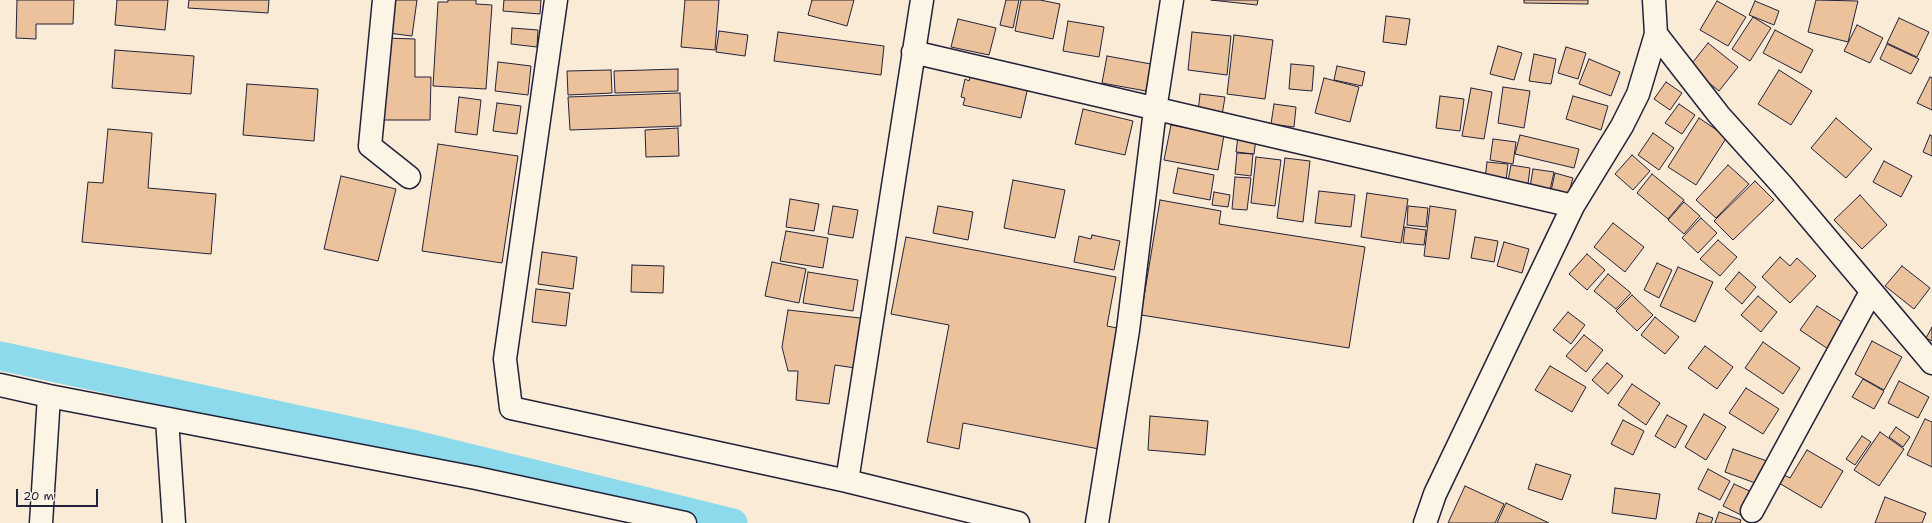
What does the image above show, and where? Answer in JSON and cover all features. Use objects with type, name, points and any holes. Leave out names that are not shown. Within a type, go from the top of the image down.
[{"type":"street","points":[[384,0],[370,146],[409,176]]},
{"type":"street","points":[[556,0],[505,359],[511,408],[847,481],[1018,523]]},
{"type":"street","points":[[847,481],[922,0]]},
{"type":"street","points":[[1097,523],[1128,330],[1155,110],[1172,0]]},
{"type":"street","points":[[1425,523],[1435,494],[1574,206],[1622,126],[1638,94],[1656,34],[1654,0]]},
{"type":"street","points":[[1656,34],[1719,115],[1787,191],[1932,363]]},
{"type":"street","points":[[913,52],[1155,110],[1574,206]]},
{"type":"street","points":[[1752,511],[1871,292]]},
{"type":"street","points":[[0,385],[49,396],[476,478],[686,523]]},
{"type":"street","points":[[41,523],[49,396]]},
{"type":"street","points":[[167,419],[174,523]]},
{"type":"building","points":[[17,0],[74,0],[73,24],[36,24],[36,39],[16,38]]},
{"type":"building","points":[[117,0],[168,0],[165,30],[115,25]]},
{"type":"building","points":[[189,0],[269,0],[268,13],[188,8]]},
{"type":"building","points":[[392,0],[417,0],[412,36],[388,33]]},
{"type":"building","points":[[448,0],[476,0],[476,4],[492,5],[486,89],[433,86],[438,2],[448,2]]},
{"type":"building","points":[[504,0],[541,0],[540,14],[503,11]]},
{"type":"building","points":[[685,0],[719,0],[715,50],[681,47]]},
{"type":"building","points":[[812,0],[854,0],[847,26],[808,15]]},
{"type":"building","points":[[1006,0],[1019,0],[1013,28],[1000,25]]},
{"type":"building","points":[[1021,0],[1040,0],[1060,4],[1053,39],[1015,31]]},
{"type":"building","points":[[1211,0],[1258,0],[1257,5]]},
{"type":"building","points":[[1524,0],[1588,0],[1588,4],[1524,3]]},
{"type":"building","points":[[1816,0],[1858,1],[1848,42],[1808,32]]},
{"type":"building","points":[[1717,1],[1746,17],[1728,46],[1700,30]]},
{"type":"building","points":[[1755,1],[1779,11],[1774,25],[1749,15]]},
{"type":"building","points":[[1386,16],[1410,19],[1406,45],[1383,42]]},
{"type":"building","points":[[1753,17],[1771,28],[1750,61],[1732,49]]},
{"type":"building","points":[[1899,18],[1929,32],[1917,57],[1887,43]]},
{"type":"building","points":[[958,19],[996,28],[989,55],[951,47]]},
{"type":"building","points":[[1068,21],[1104,27],[1099,57],[1063,51]]},
{"type":"building","points":[[1857,25],[1883,38],[1870,63],[1844,51]]},
{"type":"building","points":[[512,28],[538,30],[537,47],[511,44]]},
{"type":"building","points":[[1775,30],[1813,50],[1801,73],[1763,53]]},
{"type":"building","points":[[719,31],[748,35],[745,56],[716,52]]},
{"type":"building","points":[[778,32],[884,46],[881,75],[774,61]]},
{"type":"building","points":[[1192,32],[1231,36],[1227,75],[1188,70]]},
{"type":"building","points":[[1234,35],[1273,40],[1265,99],[1227,94]]},
{"type":"building","points":[[385,38],[415,39],[415,77],[431,77],[430,120],[384,120]]},
{"type":"building","points":[[1708,43],[1738,67],[1719,91],[1689,67]]},
{"type":"building","points":[[1887,44],[1919,59],[1911,74],[1880,59]]},
{"type":"building","points":[[1498,46],[1522,53],[1514,80],[1490,74]]},
{"type":"building","points":[[1566,47],[1586,53],[1578,79],[1558,73]]},
{"type":"building","points":[[115,50],[194,56],[191,94],[112,88]]},
{"type":"building","points":[[1534,54],[1556,59],[1551,84],[1529,81]]},
{"type":"building","points":[[1107,56],[1151,64],[1146,91],[1102,83]]},
{"type":"building","points":[[1589,59],[1620,72],[1611,96],[1579,84]]},
{"type":"building","points":[[498,62],[531,66],[528,95],[495,91]]},
{"type":"building","points":[[1291,64],[1314,66],[1312,91],[1289,89]]},
{"type":"building","points":[[1337,66],[1365,72],[1362,86],[1334,80]]},
{"type":"building","points":[[678,69],[678,91],[615,93],[614,71]]},
{"type":"building","points":[[611,70],[612,93],[568,95],[567,71]]},
{"type":"building","points":[[1779,70],[1812,91],[1791,125],[1758,104]]},
{"type":"building","points":[[971,74],[1028,87],[1021,118],[963,105],[965,98],[961,97],[965,79],[969,81]]},
{"type":"building","points":[[1930,77],[1932,78],[1932,110],[1917,103]]},
{"type":"building","points":[[1324,78],[1359,87],[1350,122],[1315,113]]},
{"type":"building","points":[[1666,82],[1682,93],[1670,110],[1654,99]]},
{"type":"building","points":[[247,84],[318,89],[314,141],[243,135]]},
{"type":"building","points":[[1503,87],[1530,91],[1524,128],[1498,123]]},
{"type":"building","points":[[1471,88],[1492,92],[1484,139],[1462,136]]},
{"type":"building","points":[[680,93],[681,126],[570,130],[568,97]]},
{"type":"building","points":[[1200,94],[1225,97],[1222,115],[1198,112]]},
{"type":"building","points":[[1440,96],[1464,99],[1460,131],[1436,128]]},
{"type":"building","points":[[1573,96],[1608,106],[1601,130],[1566,119]]},
{"type":"building","points":[[459,97],[481,100],[477,135],[455,132]]},
{"type":"building","points":[[497,103],[521,106],[517,134],[493,131]]},
{"type":"building","points":[[1274,104],[1296,107],[1294,127],[1271,124]]},
{"type":"building","points":[[1679,104],[1695,115],[1682,134],[1665,123]]},
{"type":"building","points":[[1083,109],[1133,121],[1125,155],[1075,144]]},
{"type":"building","points":[[1699,118],[1727,137],[1696,185],[1668,167]]},
{"type":"building","points":[[1836,118],[1872,149],[1846,178],[1811,148]]},
{"type":"building","points":[[1171,125],[1224,135],[1218,170],[1164,160]]},
{"type":"building","points":[[678,128],[679,156],[646,157],[645,130]]},
{"type":"building","points":[[108,129],[152,133],[148,188],[216,194],[211,254],[82,242],[88,182],[103,183]]},
{"type":"building","points":[[1653,133],[1674,148],[1659,170],[1638,155]]},
{"type":"building","points":[[1520,135],[1579,149],[1574,168],[1515,154]]},
{"type":"building","points":[[1930,135],[1932,136],[1932,156],[1923,152]]},
{"type":"building","points":[[1238,136],[1256,139],[1254,154],[1236,152]]},
{"type":"building","points":[[1493,139],[1516,142],[1513,164],[1490,160]]},
{"type":"building","points":[[438,144],[518,156],[502,263],[422,251]]},
{"type":"building","points":[[1237,153],[1253,154],[1251,176],[1235,174]]},
{"type":"building","points":[[1632,155],[1650,171],[1633,190],[1615,174]]},
{"type":"building","points":[[1256,157],[1281,160],[1275,206],[1251,203]]},
{"type":"building","points":[[1285,158],[1310,161],[1303,222],[1277,218]]},
{"type":"building","points":[[1884,161],[1912,176],[1901,197],[1873,182]]},
{"type":"building","points":[[1487,162],[1508,164],[1506,181],[1485,179]]},
{"type":"building","points":[[1511,165],[1530,168],[1528,184],[1508,181]]},
{"type":"building","points":[[1728,165],[1749,184],[1716,218],[1696,200]]},
{"type":"building","points":[[1178,168],[1214,175],[1210,200],[1173,193]]},
{"type":"building","points":[[1533,169],[1554,172],[1550,190],[1530,187]]},
{"type":"building","points":[[1555,173],[1573,178],[1568,195],[1551,191]]},
{"type":"building","points":[[1652,174],[1684,200],[1668,219],[1637,193]]},
{"type":"building","points":[[341,176],[396,189],[378,261],[324,249]]},
{"type":"building","points":[[1235,177],[1251,178],[1247,210],[1232,209]]},
{"type":"building","points":[[1013,180],[1065,190],[1055,238],[1004,228]]},
{"type":"building","points":[[1755,181],[1774,200],[1733,240],[1714,221]]},
{"type":"building","points":[[1319,191],[1355,195],[1351,227],[1315,223]]},
{"type":"building","points":[[1214,192],[1230,195],[1228,207],[1212,205]]},
{"type":"building","points":[[1367,193],[1408,199],[1401,243],[1361,237]]},
{"type":"building","points":[[1860,195],[1887,225],[1862,249],[1834,220]]},
{"type":"building","points":[[790,199],[819,204],[814,231],[786,227]]},
{"type":"building","points":[[1160,200],[1221,211],[1219,224],[1365,247],[1349,348],[1141,315]]},
{"type":"building","points":[[1684,202],[1700,216],[1684,234],[1668,220]]},
{"type":"building","points":[[833,206],[858,210],[853,238],[828,234]]},
{"type":"building","points":[[938,206],[973,212],[968,240],[933,233]]},
{"type":"building","points":[[1408,206],[1428,208],[1426,227],[1407,225]]},
{"type":"building","points":[[1430,206],[1456,210],[1449,259],[1424,256]]},
{"type":"building","points":[[1701,218],[1717,233],[1698,253],[1682,238]]},
{"type":"building","points":[[1613,223],[1644,247],[1625,272],[1594,247]]},
{"type":"building","points":[[1405,227],[1426,230],[1424,245],[1403,243]]},
{"type":"building","points":[[786,231],[828,238],[823,268],[780,261]]},
{"type":"building","points":[[1092,235],[1120,241],[1114,270],[1074,262],[1079,236],[1091,239]]},
{"type":"building","points":[[906,237],[1116,277],[1107,326],[1122,329],[1099,449],[963,423],[959,449],[927,442],[949,325],[891,314]]},
{"type":"building","points":[[1475,237],[1498,241],[1494,262],[1471,258]]},
{"type":"building","points":[[1718,240],[1737,257],[1720,276],[1700,259]]},
{"type":"building","points":[[1504,242],[1529,249],[1522,273],[1497,266]]},
{"type":"building","points":[[542,252],[577,257],[573,289],[538,284]]},
{"type":"building","points":[[1587,254],[1605,270],[1587,290],[1569,274]]},
{"type":"building","points":[[1780,257],[1790,266],[1797,258],[1816,276],[1790,303],[1762,277]]},
{"type":"building","points":[[772,262],[806,269],[799,303],[765,296]]},
{"type":"building","points":[[1657,263],[1672,270],[1659,298],[1644,290]]},
{"type":"building","points":[[632,265],[664,266],[663,293],[631,292]]},
{"type":"building","points":[[1902,266],[1930,288],[1914,309],[1885,286]]},
{"type":"building","points":[[1678,267],[1713,282],[1695,322],[1660,306]]},
{"type":"building","points":[[808,272],[858,280],[853,311],[803,303]]},
{"type":"building","points":[[1739,272],[1756,287],[1742,304],[1725,289]]},
{"type":"building","points":[[1608,274],[1631,293],[1616,309],[1594,291]]},
{"type":"building","points":[[536,289],[570,293],[566,326],[532,322]]},
{"type":"building","points":[[1632,295],[1653,315],[1637,331],[1616,311]]},
{"type":"building","points":[[1758,296],[1777,312],[1761,332],[1741,315]]},
{"type":"building","points":[[1817,306],[1845,324],[1828,349],[1800,330]]},
{"type":"building","points":[[788,310],[869,319],[862,369],[835,365],[829,404],[796,400],[798,371],[788,371],[782,347]]},
{"type":"building","points":[[1568,312],[1585,325],[1571,344],[1553,330]]},
{"type":"building","points":[[1655,317],[1679,337],[1665,354],[1641,335]]},
{"type":"building","points":[[1932,327],[1932,341],[1926,338]]},
{"type":"building","points":[[1584,335],[1603,350],[1586,372],[1566,356]]},
{"type":"building","points":[[1872,341],[1902,357],[1884,390],[1855,374]]},
{"type":"building","points":[[1763,342],[1800,368],[1783,394],[1745,368]]},
{"type":"building","points":[[1705,346],[1733,367],[1717,389],[1688,368]]},
{"type":"building","points":[[1607,363],[1623,376],[1608,394],[1592,380]]},
{"type":"building","points":[[1550,366],[1586,387],[1572,412],[1535,390]]},
{"type":"building","points":[[1863,379],[1884,391],[1874,409],[1852,397]]},
{"type":"building","points":[[1899,381],[1929,397],[1918,418],[1888,403]]},
{"type":"building","points":[[1632,384],[1660,403],[1646,425],[1618,405]]},
{"type":"building","points":[[1746,388],[1779,409],[1763,434],[1729,413]]},
{"type":"building","points":[[1704,414],[1726,427],[1706,460],[1685,447]]},
{"type":"building","points":[[1667,415],[1687,426],[1675,448],[1655,436]]},
{"type":"building","points":[[1150,416],[1208,421],[1205,455],[1148,450]]},
{"type":"building","points":[[1925,419],[1932,422],[1932,467],[1907,455]]},
{"type":"building","points":[[1623,420],[1644,431],[1633,455],[1611,444]]},
{"type":"building","points":[[1896,427],[1910,437],[1903,447],[1889,437]]},
{"type":"building","points":[[1880,432],[1904,449],[1879,486],[1854,470]]},
{"type":"building","points":[[1862,436],[1871,442],[1855,465],[1846,459]]},
{"type":"building","points":[[1733,449],[1767,461],[1758,484],[1725,472]]},
{"type":"building","points":[[1807,450],[1843,471],[1821,508],[1779,483],[1784,475],[1790,478]]},
{"type":"building","points":[[1536,464],[1571,475],[1562,500],[1528,489]]},
{"type":"building","points":[[1708,469],[1730,481],[1720,500],[1698,489]]},
{"type":"building","points":[[1734,484],[1754,493],[1743,516],[1723,506]]},
{"type":"building","points":[[1465,486],[1504,504],[1495,523],[1448,523]]},
{"type":"building","points":[[1615,488],[1660,494],[1656,519],[1612,513]]},
{"type":"building","points":[[1885,497],[1926,513],[1922,523],[1875,523]]},
{"type":"building","points":[[1506,503],[1549,523],[1497,523]]},
{"type":"building","points":[[1719,512],[1741,520],[1740,523],[1715,523]]},
{"type":"building","points":[[1699,513],[1713,518],[1711,523],[1696,523]]},
{"type":"waterway","points":[[0,356],[416,445],[733,523]]}]
